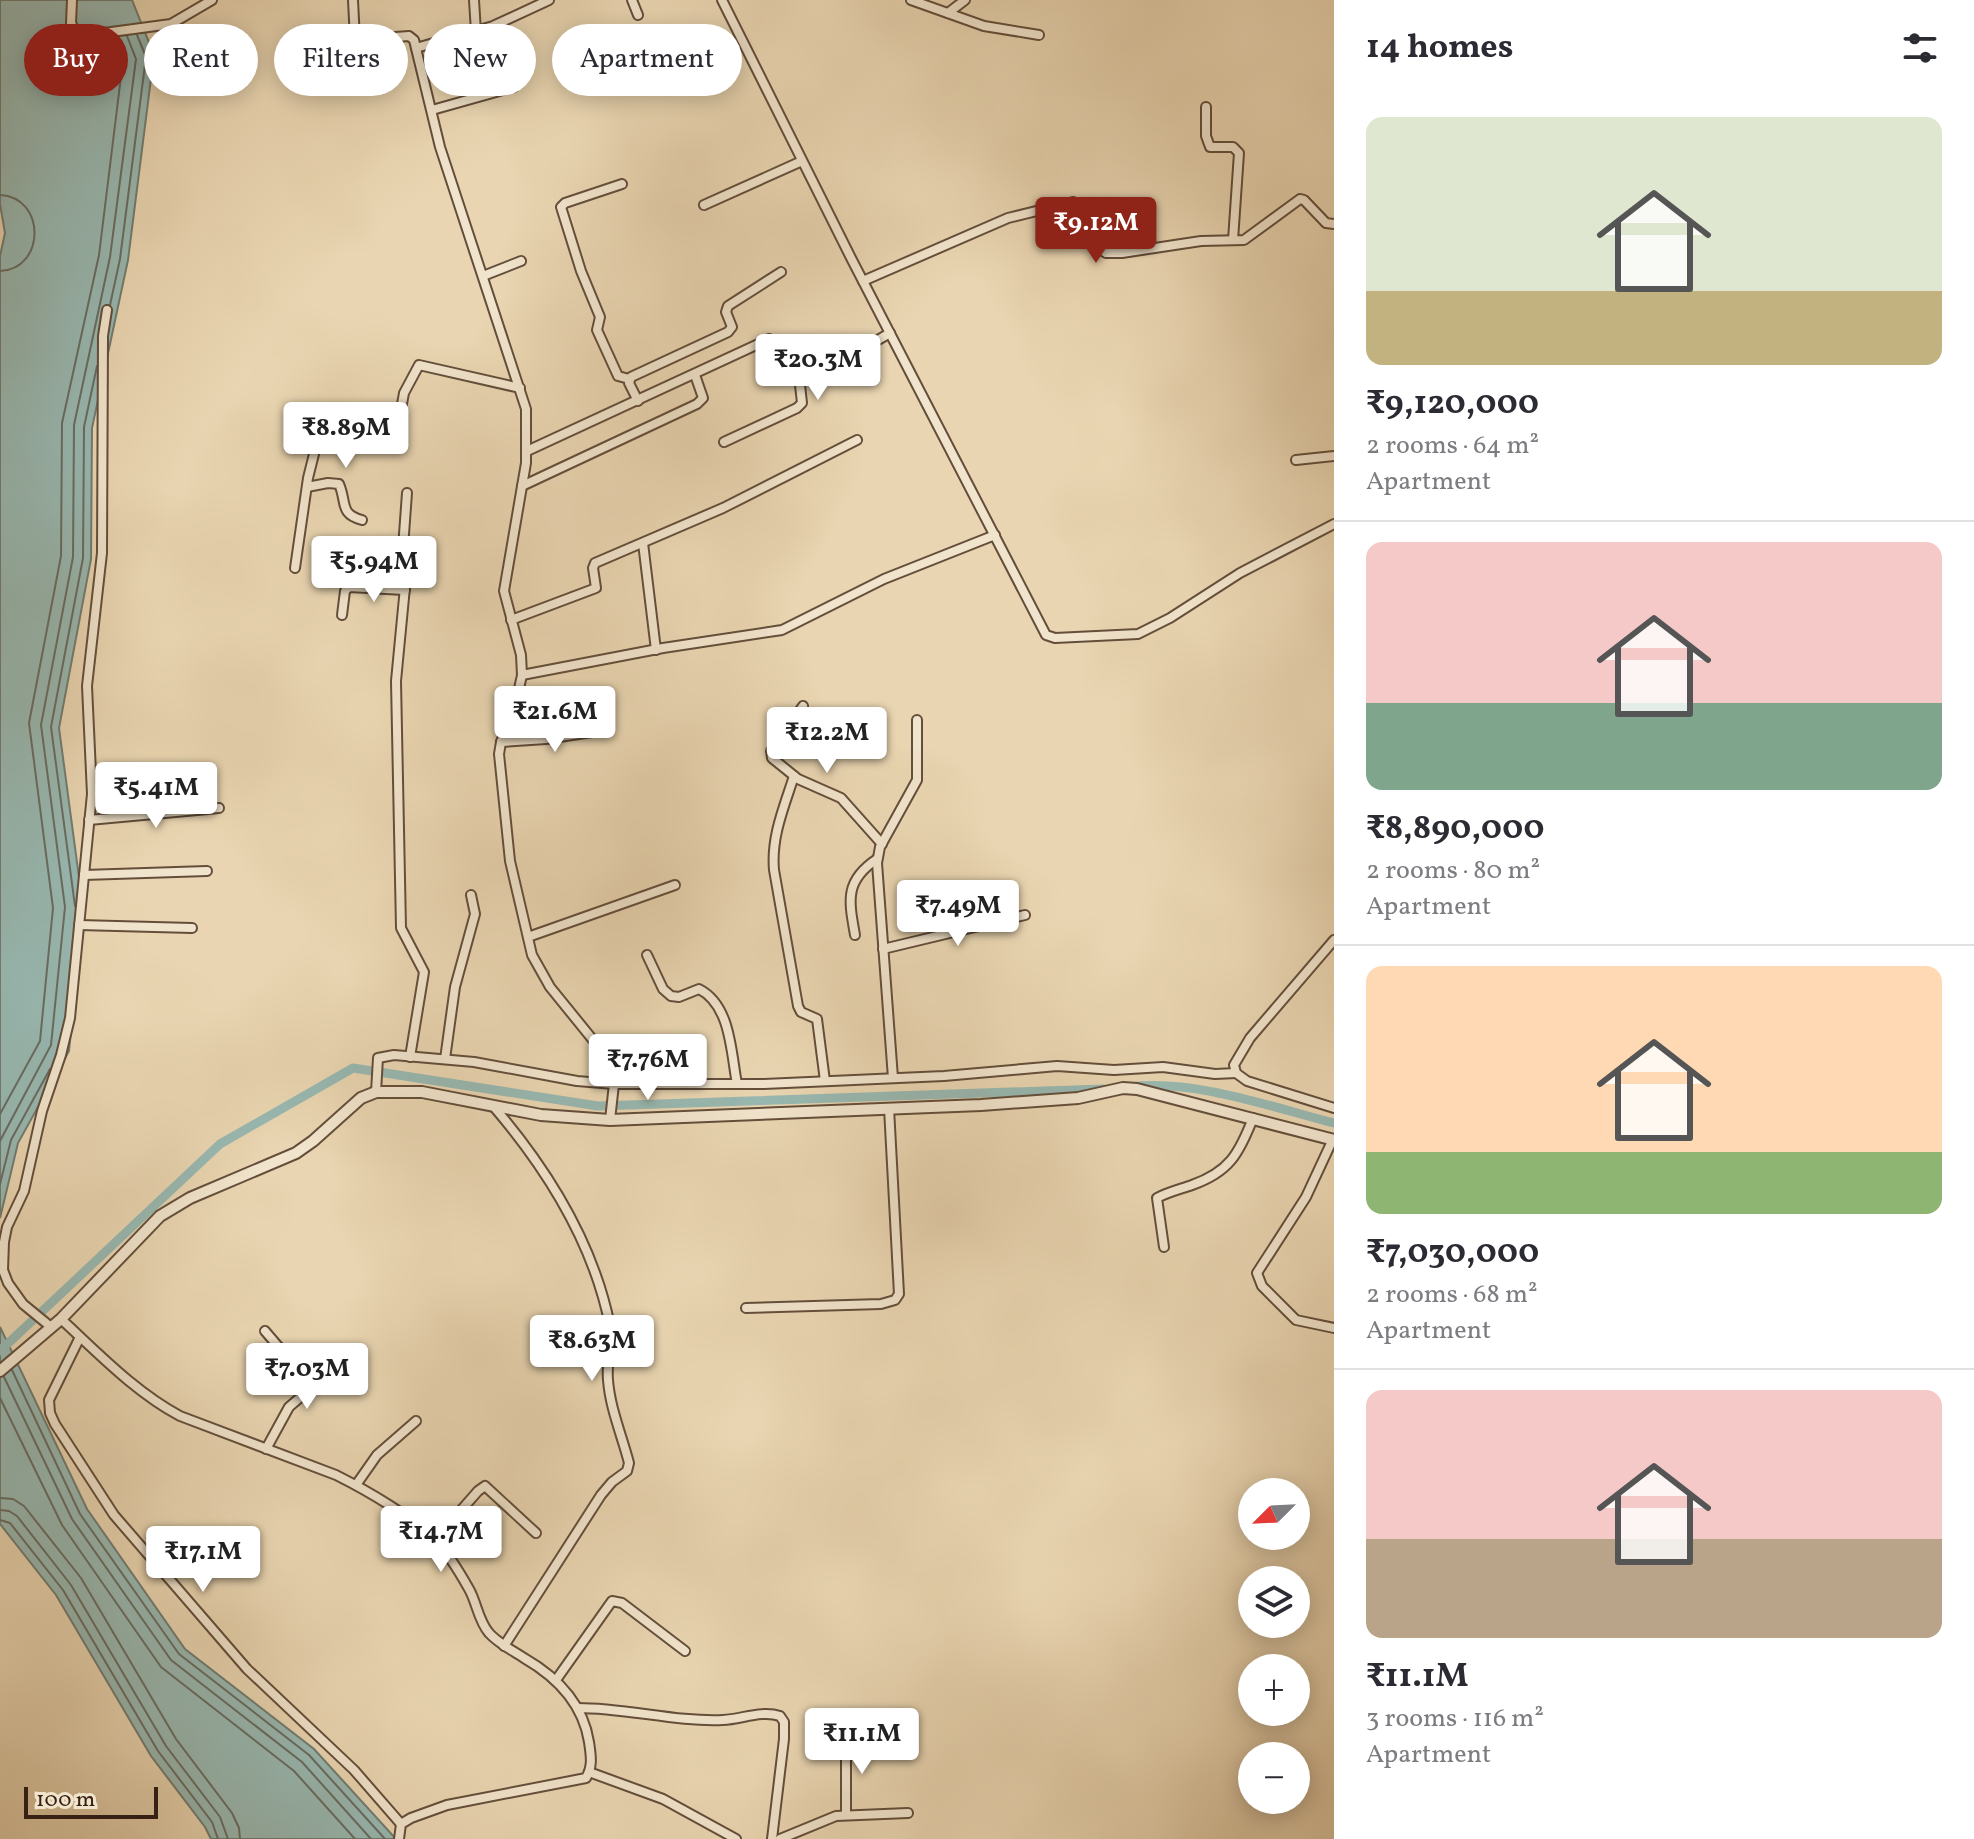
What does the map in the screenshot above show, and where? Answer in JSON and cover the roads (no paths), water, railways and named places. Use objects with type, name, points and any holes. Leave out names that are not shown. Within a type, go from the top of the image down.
[{"type":"street","points":[[72,0],[71,23],[74,29],[89,35],[171,24],[212,0]]},
{"type":"street","points":[[353,0],[355,40],[409,36],[414,40],[440,147],[526,409],[527,451],[504,591],[521,655],[522,675],[515,707],[501,742],[499,767],[510,861],[532,955],[550,987],[606,1056],[614,1084],[611,1115]]},
{"type":"street","points":[[474,0],[476,24]]},
{"type":"street","points":[[499,24],[549,0]]},
{"type":"street","points":[[632,0],[638,15]]},
{"type":"street","points":[[722,0],[863,281],[1048,637],[1130,635],[1170,618],[1240,573],[1334,524]]},
{"type":"street","points":[[911,0],[984,26],[1039,35]]},
{"type":"street","points":[[948,13],[965,0]]},
{"type":"street","points":[[416,48],[424,46]]},
{"type":"street","points":[[432,110],[482,96]]},
{"type":"street","points":[[1206,107],[1206,136],[1210,147],[1233,147],[1239,153],[1233,240]]},
{"type":"street","points":[[704,205],[802,161]]},
{"type":"street","points":[[622,184],[561,207],[581,271],[600,317],[598,334],[618,376],[629,379],[728,332],[732,327],[726,312],[728,306],[781,272]]},
{"type":"street","points":[[863,281],[1008,218],[1073,202],[1083,210],[1091,236],[1098,248],[1106,253],[1201,241],[1247,239],[1300,199],[1326,223],[1334,224]]},
{"type":"street","points":[[483,276],[521,261]]},
{"type":"street","points":[[50,1328],[23,1304],[8,1283],[3,1270],[4,1242],[7,1227],[24,1191],[42,1111],[66,1038],[79,925],[93,776],[87,675],[100,578],[103,336],[107,310]]},
{"type":"street","points":[[724,442],[797,408],[802,403],[802,378],[890,333]]},
{"type":"street","points":[[527,451],[769,339]]},
{"type":"street","points":[[295,568],[317,442],[397,431],[404,393],[419,365],[520,388]]},
{"type":"street","points":[[522,486],[697,404],[703,398],[695,375]]},
{"type":"street","points":[[629,379],[638,401]]},
{"type":"street","points":[[511,620],[594,589],[597,584],[593,568],[595,563],[723,508],[857,440]]},
{"type":"street","points":[[1296,460],[1334,456]]},
{"type":"street","points":[[307,487],[339,484],[346,511],[353,518],[362,520]]},
{"type":"street","points":[[407,493],[403,548],[408,556],[396,706],[401,928],[404,939],[424,972],[410,1057]]},
{"type":"street","points":[[522,675],[782,630],[884,579],[995,535]]},
{"type":"street","points":[[643,543],[656,650]]},
{"type":"street","points":[[342,615],[347,588],[405,590]]},
{"type":"street","points":[[803,706],[770,754],[794,776],[841,798],[882,844]]},
{"type":"street","points":[[893,1078],[877,859],[917,780],[917,720]]},
{"type":"street","points":[[501,742],[605,730]]},
{"type":"street","points":[[794,776],[772,854],[798,1006],[801,1012],[817,1019],[825,1081]]},
{"type":"street","points":[[89,820],[219,808]]},
{"type":"street","points":[[855,935],[849,894],[862,871],[877,859]]},
{"type":"street","points":[[84,875],[207,871]]},
{"type":"street","points":[[528,937],[675,885]]},
{"type":"street","points":[[445,1059],[455,987],[475,914],[471,895]]},
{"type":"street","points":[[883,949],[1025,915]]},
{"type":"street","points":[[79,925],[192,928]]},
{"type":"street","points":[[1236,1073],[1234,1065],[1237,1057],[1250,1038],[1334,940]]},
{"type":"street","points":[[647,955],[666,993],[679,997],[699,989],[718,1007],[724,1019],[737,1084]]},
{"type":"street","points":[[376,1092],[378,1058],[386,1055],[445,1059],[577,1081],[614,1084],[825,1081],[944,1076],[1057,1066],[1114,1070],[1163,1067],[1215,1074],[1236,1073],[1247,1081],[1334,1108]]},
{"type":"street","points":[[0,1371],[61,1319],[173,1206],[296,1153],[361,1098],[376,1092],[422,1092],[560,1118],[889,1108],[1078,1098],[1123,1088],[1253,1118],[1333,1139],[1300,1208],[1257,1273],[1262,1286],[1296,1320],[1334,1328]]},
{"type":"street","points":[[494,1107],[536,1158],[599,1283],[611,1329],[608,1382],[629,1463],[627,1471],[601,1495],[504,1646]]},
{"type":"street","points":[[746,1308],[881,1304],[895,1300],[899,1294],[889,1108]]},
{"type":"street","points":[[1164,1247],[1157,1198],[1224,1170],[1240,1149],[1253,1118]]},
{"type":"street","points":[[61,1319],[166,1409],[356,1485],[435,1540],[468,1587],[483,1624],[504,1646],[556,1680],[578,1708],[588,1739],[591,1767],[580,1780],[447,1805],[401,1824]]},
{"type":"street","points":[[265,1331],[312,1386]]},
{"type":"street","points":[[80,1337],[49,1400],[50,1413],[105,1503],[247,1669],[354,1770],[401,1824],[399,1839]]},
{"type":"street","points":[[266,1449],[289,1407],[338,1365]]},
{"type":"street","points":[[356,1485],[377,1455],[416,1421]]},
{"type":"street","points":[[435,1540],[485,1486],[536,1533]]},
{"type":"street","points":[[556,1680],[612,1601],[622,1603],[685,1651]]},
{"type":"street","points":[[578,1708],[722,1720],[768,1713],[780,1716],[784,1722],[784,1739],[772,1839]]},
{"type":"street","points":[[846,1815],[846,1753],[875,1739]]},
{"type":"street","points":[[589,1772],[663,1799],[736,1839]]},
{"type":"street","points":[[784,1838],[809,1825],[846,1815],[908,1813]]},
{"type":"water","points":[[0,0],[132,0],[144,30],[144,96],[149,96],[128,260],[92,428],[91,559],[59,728],[83,907],[69,1051],[18,1143],[0,1218],[0,256],[5,233],[0,204]]},
{"type":"water","points":[[0,1327],[87,1509],[185,1649],[314,1749],[396,1839],[211,1839],[151,1756],[56,1595],[0,1524]]},
{"type":"waterway","points":[[0,1351],[220,1144],[353,1068],[598,1106],[1103,1089]]},
{"type":"waterway","points":[[1130,1087],[1180,1087],[1206,1091],[1334,1123]]}]
